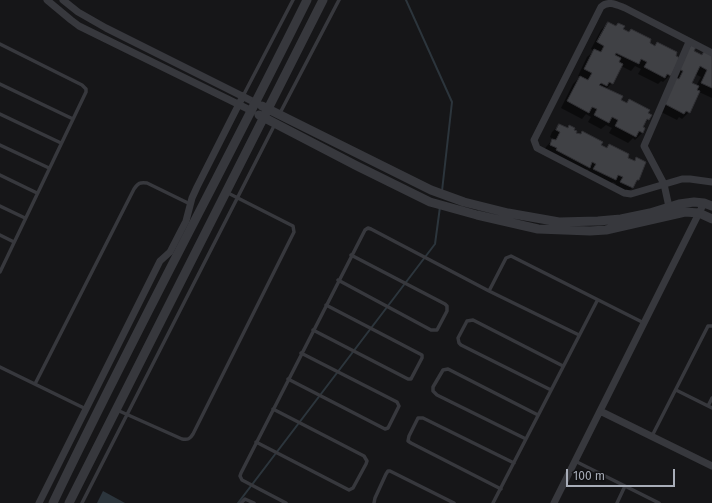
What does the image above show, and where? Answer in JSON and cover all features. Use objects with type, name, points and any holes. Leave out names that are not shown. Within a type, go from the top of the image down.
[{"type":"street","points":[[47,0],[75,23],[239,105],[254,107]]},
{"type":"street","points":[[63,0],[78,12],[243,96],[254,107],[265,113],[441,194],[464,202],[508,213],[559,222],[620,219],[650,213],[683,203],[699,202],[708,204]]},
{"type":"street","points":[[53,503],[307,0]]},
{"type":"street","points":[[69,503],[323,0]]},
{"type":"street","points":[[712,53],[625,8],[612,3],[604,4],[601,7],[534,140],[537,148],[624,193],[631,194],[686,179],[712,182]]},
{"type":"street","points":[[669,207],[664,184],[644,146],[690,42]]},
{"type":"street","points":[[139,55],[143,46]]},
{"type":"street","points":[[39,503],[160,261],[170,252],[176,242],[186,222],[197,187],[243,96]]},
{"type":"street","points":[[277,119],[357,166],[430,202],[477,215],[543,230],[606,230],[685,212],[699,213],[712,219]]},
{"type":"street","points":[[554,503],[699,213],[708,204]]},
{"type":"street","points":[[600,411],[712,466]]},
{"type":"lane","points":[[243,96],[293,0]]},
{"type":"lane","points":[[82,503],[339,0]]},
{"type":"lane","points":[[0,44],[84,86],[86,92],[26,218],[1,266],[0,272]]},
{"type":"lane","points":[[0,84],[73,118]]},
{"type":"lane","points":[[0,114],[61,143]]},
{"type":"lane","points":[[0,145],[49,168]]},
{"type":"lane","points":[[0,175],[38,193]]},
{"type":"lane","points":[[35,384],[134,189],[138,184],[142,182],[147,183],[191,204]]},
{"type":"lane","points":[[116,409],[182,439],[186,440],[193,434],[294,232],[293,226],[226,191]]},
{"type":"lane","points":[[0,206],[26,218]]},
{"type":"lane","points":[[286,503],[241,479],[241,473],[338,280],[365,230],[368,228],[489,291],[579,335]]},
{"type":"lane","points":[[0,235],[14,242]]},
{"type":"lane","points":[[338,280],[434,331],[438,328],[447,312],[447,306],[445,304],[351,255]]},
{"type":"lane","points":[[489,291],[506,258],[511,256],[644,323]]},
{"type":"lane","points":[[493,503],[597,300]]},
{"type":"lane","points":[[313,330],[408,379],[412,378],[422,355],[326,305]]},
{"type":"lane","points":[[551,390],[461,345],[458,343],[458,338],[468,321],[472,320],[563,366]]},
{"type":"lane","points":[[652,436],[706,328],[708,326],[712,326]]},
{"type":"lane","points":[[288,379],[385,429],[388,428],[399,406],[397,402],[301,353]]},
{"type":"lane","points":[[0,367],[86,409]]},
{"type":"lane","points":[[526,440],[437,395],[433,391],[433,387],[443,370],[448,369],[538,415]]},
{"type":"lane","points":[[676,390],[710,407],[712,398]]},
{"type":"lane","points":[[256,442],[349,490],[353,488],[366,464],[367,461],[364,456],[272,409]]},
{"type":"lane","points":[[501,489],[408,441],[418,418],[423,418],[514,463]]},
{"type":"lane","points":[[575,461],[659,503]]},
{"type":"lane","points":[[374,503],[386,474],[390,471],[454,503]]},
{"type":"lane","points":[[616,503],[625,486]]},
{"type":"lane","points":[[241,503],[245,498],[254,503]]},
{"type":"shaded area","points":[[103,491],[125,503],[97,503]]},
{"type":"building","points":[[608,22],[616,26],[618,23],[625,26],[623,29],[629,32],[631,29],[651,39],[650,43],[655,46],[657,42],[677,52],[676,56],[680,58],[671,76],[667,74],[665,78],[644,67],[647,62],[641,59],[639,64],[616,53],[615,55],[621,58],[619,62],[623,64],[613,84],[609,82],[607,86],[601,83],[599,85],[623,96],[621,100],[627,103],[629,99],[650,110],[648,113],[652,115],[649,120],[647,119],[643,127],[645,128],[643,133],[639,131],[636,137],[615,126],[618,120],[612,117],[609,123],[594,115],[597,109],[592,107],[589,113],[567,101],[580,76],[588,80],[592,73],[584,69],[594,49],[601,52],[604,46],[597,42]]},
{"type":"building","points":[[691,45],[696,47],[694,51],[702,55],[704,51],[712,55],[712,88],[701,83],[707,70],[700,66],[692,83],[699,86],[697,90],[700,91],[690,113],[686,111],[684,114],[663,103],[675,77],[679,79],[683,71],[679,69]]},
{"type":"building","points":[[559,124],[568,128],[569,125],[575,128],[574,130],[577,131],[576,133],[581,134],[582,131],[603,142],[601,145],[607,148],[609,144],[629,154],[628,158],[635,161],[636,157],[646,162],[639,180],[637,180],[633,188],[620,182],[623,177],[618,175],[616,180],[593,169],[596,164],[592,162],[590,168],[556,150],[557,148],[550,145],[552,139],[556,140],[560,132],[556,130]]},
{"type":"waterway","points":[[406,0],[452,102],[442,191]]},
{"type":"waterway","points":[[238,503],[435,244],[440,207]]}]
